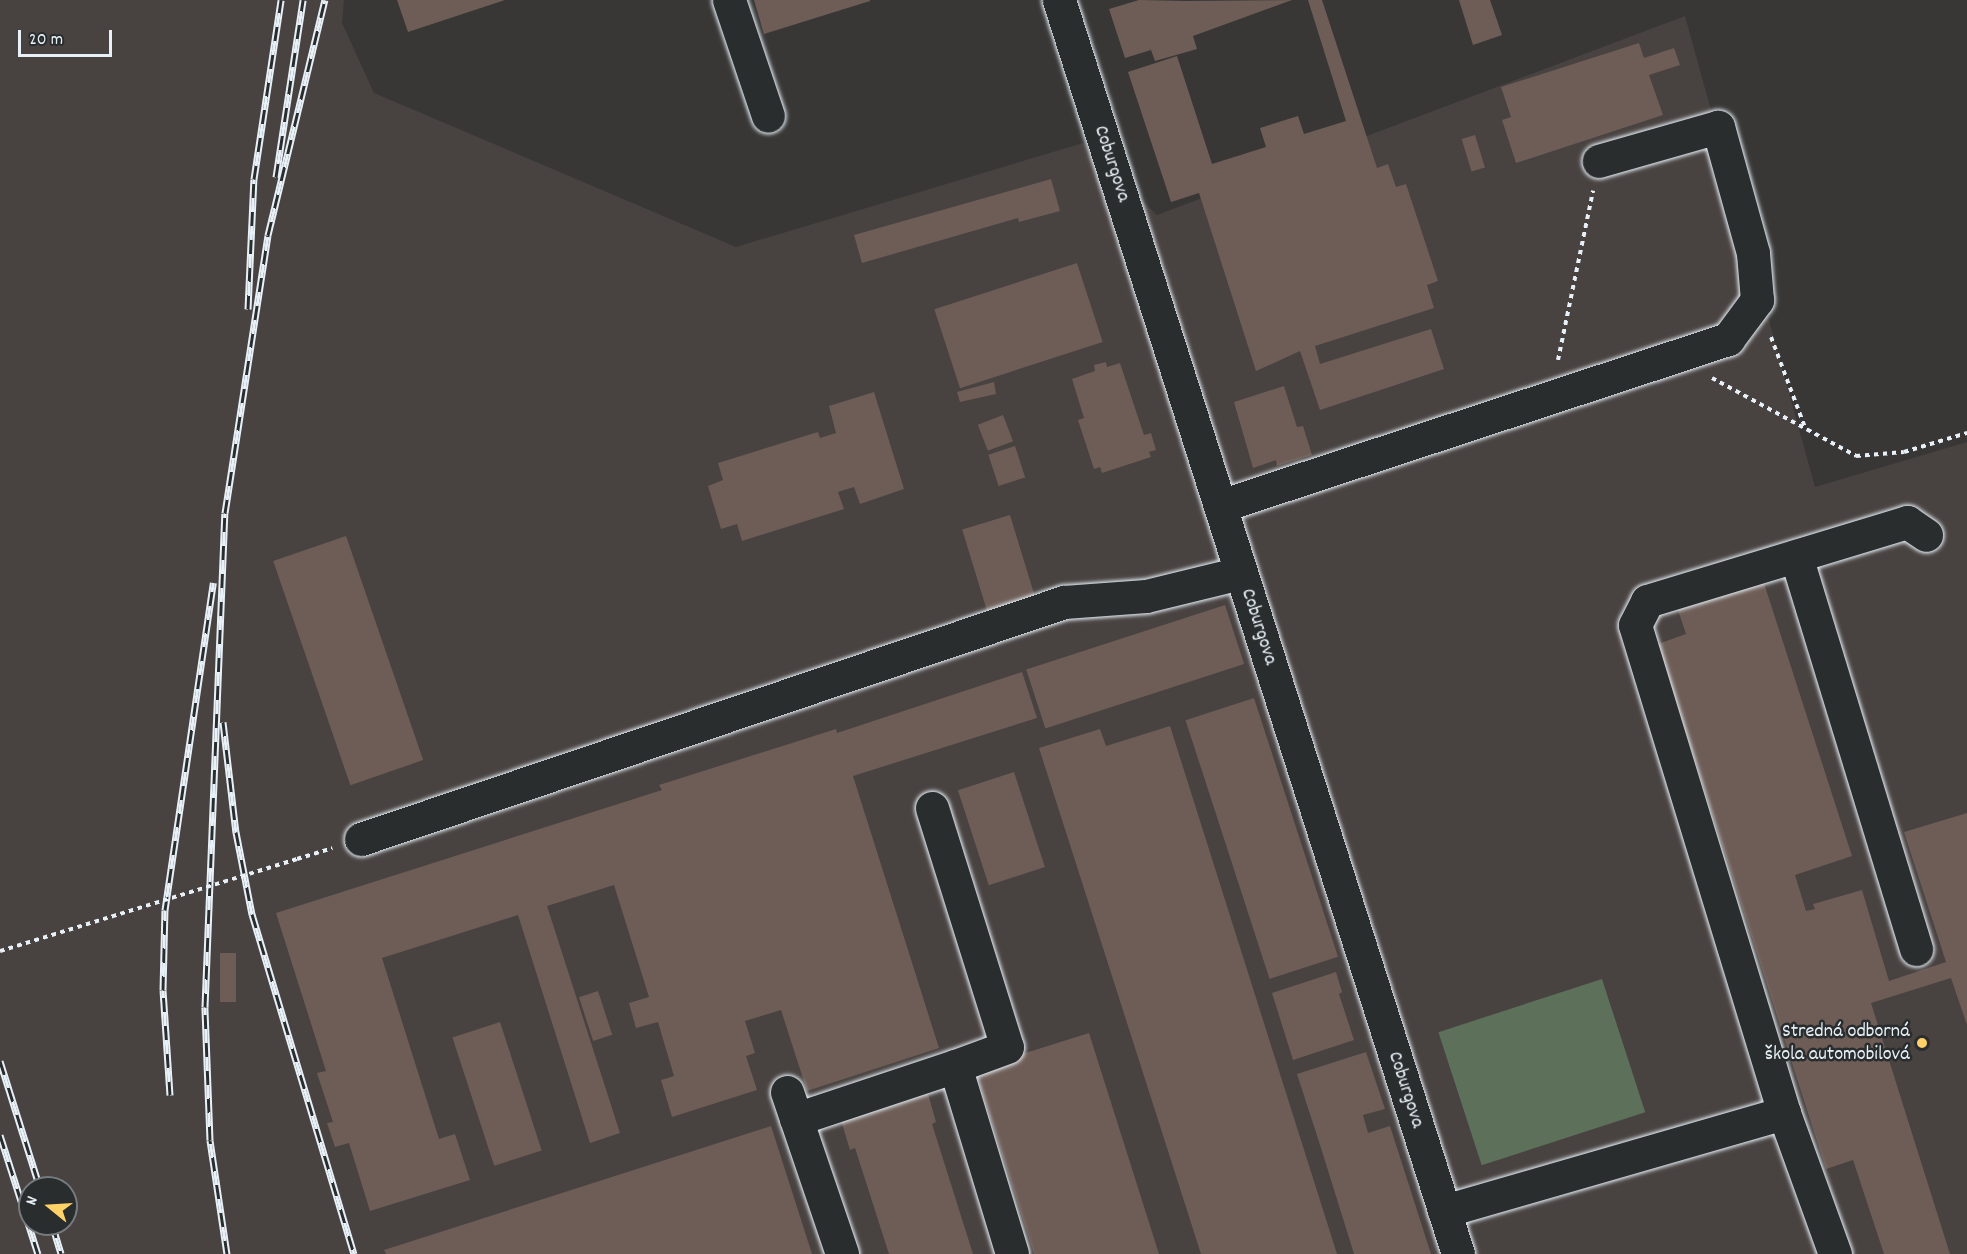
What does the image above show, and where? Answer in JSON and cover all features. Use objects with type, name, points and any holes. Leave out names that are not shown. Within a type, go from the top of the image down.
[{"type":"street","points":[[729,0],[768,116]]},
{"type":"street","name":"Coburgova","points":[[1059,0],[1458,1254]]},
{"type":"street","points":[[1220,506],[1677,359],[1728,339],[1756,300],[1753,253],[1718,127],[1599,161]]},
{"type":"street","points":[[1835,1254],[1784,1113],[1635,625],[1647,601],[1907,522],[1926,535]]},
{"type":"street","points":[[1796,556],[1916,949]]},
{"type":"street","points":[[361,839],[1064,602],[1156,595],[1240,573]]},
{"type":"street","points":[[842,1254],[792,1105],[955,1066],[1007,1047],[932,808]]},
{"type":"street","points":[[955,1066],[1012,1254]]},
{"type":"street","points":[[1444,1211],[1784,1113]]},
{"type":"path","points":[[1549,400],[1599,161]]},
{"type":"path","points":[[1756,300],[1806,430]]},
{"type":"path","points":[[1677,359],[1856,456],[1904,453],[1967,434]]},
{"type":"path","points":[[0,951],[297,859]]},
{"type":"shaded area","points":[[0,0],[344,0],[342,23],[374,93],[736,247],[1083,143],[1157,215],[1685,16],[1815,487],[1967,442],[1967,1254],[0,1254]]},
{"type":"green space","points":[[1602,979],[1645,1112],[1482,1165],[1438,1032]]},
{"type":"building","points":[[397,0],[505,0],[408,32]]},
{"type":"building","points":[[754,0],[870,0],[870,1],[764,34]]},
{"type":"building","points":[[1139,0],[1292,0],[1193,36],[1197,49],[1155,61],[1151,50],[1125,58],[1109,9]]},
{"type":"building","points":[[1308,0],[1322,0],[1377,168],[1388,164],[1396,187],[1406,184],[1438,281],[1427,285],[1434,308],[1315,346],[1320,364],[1431,329],[1444,369],[1320,410],[1300,351],[1256,371],[1199,193],[1171,202],[1128,72],[1177,56],[1212,164],[1266,147],[1260,128],[1298,116],[1304,134],[1346,121]]},
{"type":"building","points":[[1459,0],[1490,0],[1502,35],[1473,45]]},
{"type":"building","points":[[1639,43],[1644,58],[1674,48],[1680,65],[1649,75],[1663,115],[1516,163],[1502,120],[1511,117],[1501,87]]},
{"type":"building","points":[[1475,135],[1485,168],[1472,172],[1462,139]]},
{"type":"building","points":[[1051,179],[1060,211],[1019,222],[1018,218],[862,263],[854,235]]},
{"type":"building","points":[[1077,263],[1103,342],[960,388],[934,309]]},
{"type":"building","points":[[1106,362],[1107,367],[1120,363],[1144,435],[1151,433],[1156,450],[1149,452],[1151,457],[1102,473],[1100,467],[1094,469],[1078,420],[1084,418],[1072,379],[1095,371],[1094,365]]},
{"type":"building","points":[[994,382],[996,394],[960,402],[957,392]]},
{"type":"building","points":[[1284,386],[1297,427],[1303,426],[1312,455],[1277,466],[1276,460],[1253,468],[1234,402]]},
{"type":"building","points":[[874,392],[904,489],[860,504],[854,487],[838,492],[844,509],[742,541],[737,524],[721,529],[708,486],[723,480],[718,463],[818,432],[820,438],[836,433],[829,406]]},
{"type":"building","points":[[1003,415],[1013,441],[988,451],[978,425]]},
{"type":"building","points":[[1015,446],[1025,477],[999,486],[988,455]]},
{"type":"building","points":[[1010,515],[1035,596],[987,611],[962,530]]},
{"type":"building","points":[[346,536],[423,760],[350,785],[273,561]]},
{"type":"building","points":[[1762,577],[1852,856],[1795,875],[1806,911],[1815,909],[1813,904],[1862,890],[1889,981],[1946,962],[1904,832],[1967,813],[1967,1025],[1951,978],[1871,1003],[1950,1254],[1884,1254],[1853,1160],[1826,1169],[1658,644],[1686,634],[1676,604]]},
{"type":"building","points":[[1225,605],[1244,664],[1045,729],[1026,670]]},
{"type":"building","points":[[1022,672],[1037,718],[853,776],[939,1048],[807,1091],[781,1010],[745,1021],[755,1053],[746,1056],[757,1090],[672,1117],[661,1080],[674,1076],[658,1022],[636,1028],[629,1003],[649,997],[614,885],[547,906],[620,1133],[590,1143],[518,915],[382,958],[439,1139],[455,1134],[470,1180],[370,1211],[349,1143],[335,1147],[327,1123],[333,1122],[317,1073],[326,1071],[276,913],[662,790],[659,785],[836,729],[837,733]]},
{"type":"building","points":[[1254,698],[1338,957],[1270,979],[1186,720]]},
{"type":"building","points":[[1170,726],[1337,1254],[1201,1254],[1039,748],[1100,729],[1106,746]]},
{"type":"building","points":[[1014,772],[1045,867],[989,885],[958,790]]},
{"type":"building","points":[[220,953],[236,953],[236,1002],[220,1002]]},
{"type":"building","points":[[1336,972],[1342,992],[1339,994],[1354,1040],[1293,1060],[1272,993]]},
{"type":"building","points":[[598,991],[612,1035],[593,1041],[579,997]]},
{"type":"building","points":[[500,1022],[542,1150],[494,1166],[452,1037]]},
{"type":"building","points":[[1089,1033],[1159,1254],[1034,1254],[975,1069]]},
{"type":"building","points":[[1366,1052],[1385,1109],[1363,1115],[1368,1133],[1390,1126],[1431,1254],[1354,1254],[1297,1074]]},
{"type":"building","points":[[927,1090],[936,1122],[932,1124],[973,1254],[889,1254],[855,1148],[850,1150],[840,1117]]},
{"type":"building","points":[[771,1126],[812,1254],[386,1254],[384,1250]]},
{"type":"railway","points":[[248,309],[254,179],[281,0]]},
{"type":"railway","points":[[276,177],[303,0]]},
{"type":"railway","points":[[227,1254],[210,1140],[205,1007],[225,513],[268,235],[325,0]]},
{"type":"railway","points":[[170,1095],[163,990],[165,910],[213,583]]},
{"type":"railway","points":[[223,722],[236,832],[252,914],[354,1254]]},
{"type":"railway","points":[[0,1061],[36,1176]]},
{"type":"railway","points":[[0,1135],[38,1254]]},
{"type":"railway","points":[[56,1236],[61,1254]]},
{"type":"place","name":"Stredná odborná škola automobilová","points":[[1922,1043]]}]
